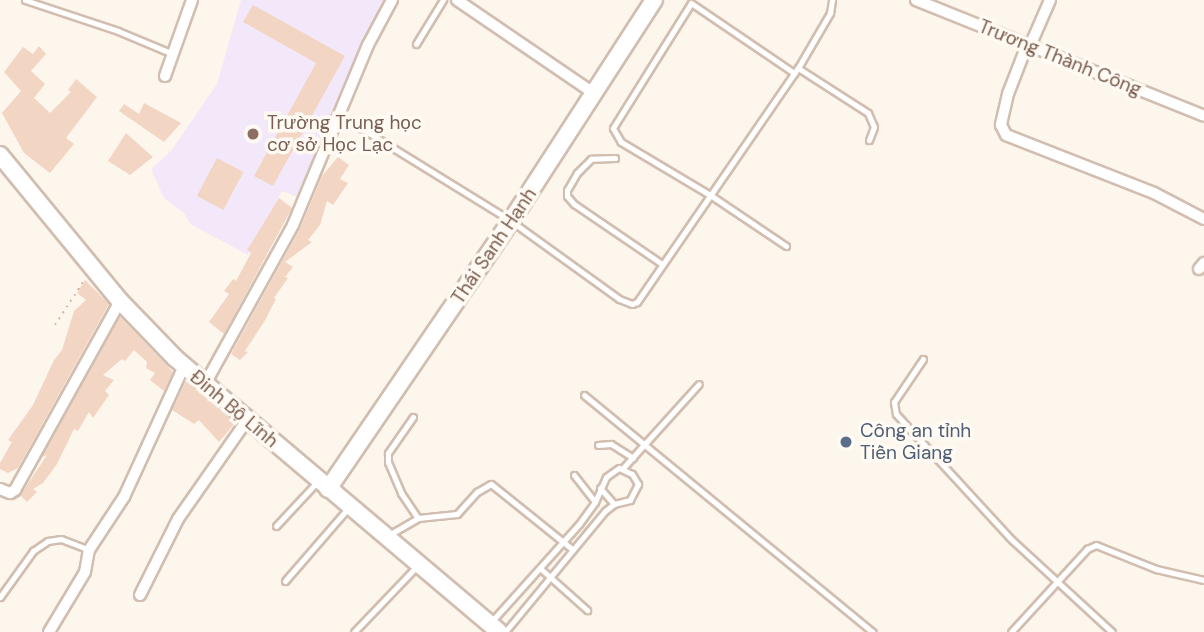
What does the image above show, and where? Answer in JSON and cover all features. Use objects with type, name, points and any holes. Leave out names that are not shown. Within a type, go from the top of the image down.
[{"type":"main road","name":"Thái Sanh Hạnh","points":[[323,485],[511,222],[654,0]]},
{"type":"main road","name":"Đinh Bộ Lĩnh","points":[[0,155],[120,300],[184,366],[497,630]]},
{"type":"street","points":[[166,76],[192,0]]},
{"type":"street","points":[[205,384],[296,218],[368,44],[392,0]]},
{"type":"street","points":[[457,0],[595,94]]},
{"type":"street","name":"Trương Thành Công","points":[[916,0],[1204,116]]},
{"type":"street","points":[[1050,0],[1006,105],[1001,125],[1006,135],[1154,193],[1204,219]]},
{"type":"street","points":[[0,489],[10,493],[15,490],[120,300]]},
{"type":"street","points":[[48,632],[85,572],[89,550],[124,497],[184,366]]},
{"type":"street","points":[[140,595],[178,519],[247,420]]},
{"type":"lane","points":[[25,0],[118,31],[173,54]]},
{"type":"lane","points":[[416,44],[443,0]]},
{"type":"lane","points":[[338,114],[511,222],[628,304],[637,302],[796,71],[830,13],[832,0]]},
{"type":"lane","points":[[786,246],[710,195],[621,142],[613,128],[692,1],[796,71],[868,113],[874,127],[869,140]]},
{"type":"lane","points":[[615,158],[590,159],[567,190],[567,196],[574,204],[662,264]]},
{"type":"lane","points":[[923,359],[894,402],[896,414],[1012,540],[1112,632]]},
{"type":"lane","points":[[497,630],[541,569],[595,502],[600,488],[612,471],[623,468],[633,458],[699,384]]},
{"type":"lane","points":[[584,395],[873,632]]},
{"type":"lane","points":[[413,417],[388,453],[388,463],[401,492],[418,518]]},
{"type":"lane","points":[[598,445],[611,444],[633,458]]},
{"type":"lane","points":[[497,630],[551,577],[614,504],[630,500],[638,484],[632,474],[623,468]]},
{"type":"lane","points":[[575,475],[595,502]]},
{"type":"lane","points":[[385,537],[395,528],[418,518],[457,514],[477,492],[491,484],[573,550]]},
{"type":"lane","points":[[276,526],[323,485]]},
{"type":"lane","points":[[600,488],[614,504]]},
{"type":"lane","points":[[285,581],[349,507]]},
{"type":"lane","points":[[0,597],[33,551],[48,541],[61,540],[89,550]]},
{"type":"lane","points":[[1010,632],[1087,550],[1096,545],[1156,569],[1204,580]]},
{"type":"lane","points":[[354,632],[418,565]]},
{"type":"lane","points":[[541,569],[587,610]]},
{"type":"path","points":[[55,325],[93,267]]},
{"type":"shaded area","name":"Trường Trung học cơ sở Học Lạc","points":[[241,0],[388,0],[348,73],[300,198],[282,191],[248,255],[190,224],[184,213],[164,198],[151,169],[171,151],[217,84]]},
{"type":"building","points":[[253,5],[345,56],[273,186],[254,176],[316,63],[243,22]]},
{"type":"building","points":[[39,46],[46,54],[31,71],[45,84],[34,98],[50,113],[71,92],[68,90],[76,79],[97,97],[66,138],[74,144],[50,173],[24,153],[2,113],[21,91],[4,72],[23,47],[33,54]]},
{"type":"building","points":[[144,103],[181,123],[164,142],[119,111],[124,104],[139,114]]},
{"type":"building","points":[[126,133],[153,157],[130,175],[108,161]]},
{"type":"building","points":[[338,157],[349,165],[340,179],[348,183],[333,205],[327,201],[320,225],[308,240],[312,242],[285,262],[293,267],[285,277],[288,278],[245,351],[248,352],[240,360],[231,354],[300,229],[322,176]]},
{"type":"building","points":[[217,158],[243,172],[223,210],[197,196]]},
{"type":"building","points":[[279,198],[292,208],[224,334],[209,322],[229,294],[224,291],[233,279],[236,281],[251,253],[247,250]]},
{"type":"building","points":[[85,280],[109,304],[18,468],[8,473],[0,469],[0,463],[12,442],[8,440],[33,405],[54,360],[62,350],[74,311],[86,300],[77,293]]},
{"type":"building","points":[[120,317],[173,372],[164,391],[150,380],[155,373],[146,368],[147,362],[134,350],[125,361],[122,359],[103,375],[114,380],[105,391],[109,395],[93,418],[89,412],[78,431],[74,429],[57,464],[43,483],[33,489],[37,492],[27,502],[21,496],[9,504],[21,494],[47,455],[42,457]]},
{"type":"building","points":[[186,381],[235,423],[219,442],[199,420],[194,424],[172,410]]},
{"type":"place","name":"Trường Trung học cơ sở Học Lạc","points":[[253,134]]},
{"type":"place","name":"Công an tỉnh Tiền Giang","points":[[846,442]]}]
